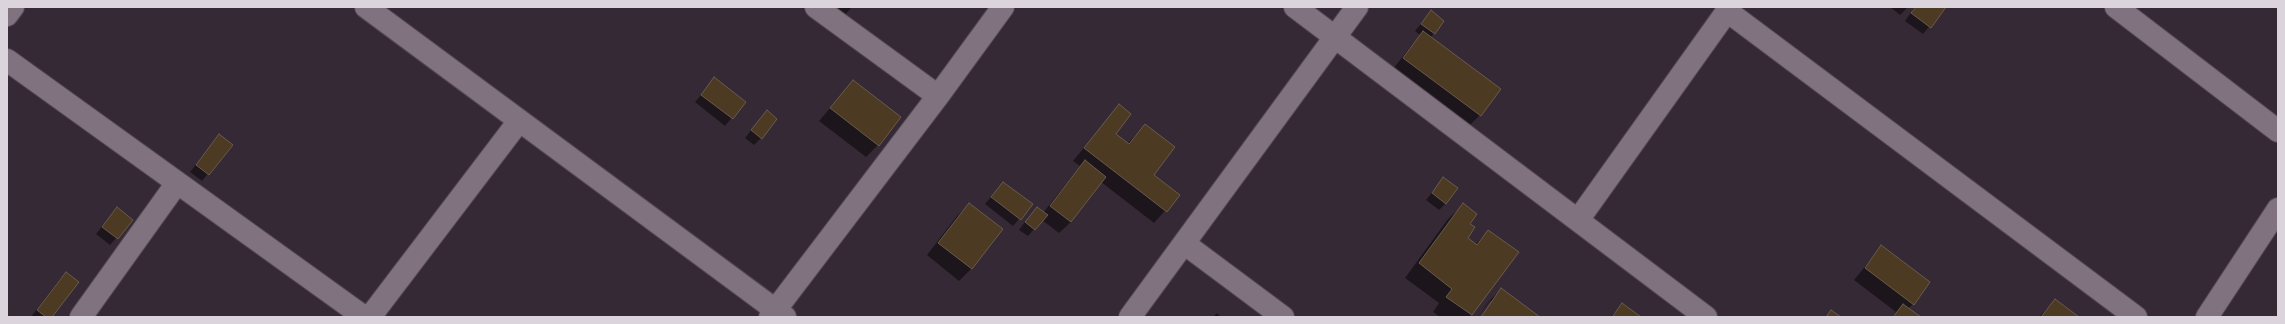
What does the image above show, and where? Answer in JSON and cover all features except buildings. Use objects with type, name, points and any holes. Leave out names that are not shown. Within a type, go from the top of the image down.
[{"type":"street","points":[[7,15],[13,7]]},
{"type":"street","points":[[366,7],[777,315],[1003,7]]},
{"type":"street","points":[[816,7],[938,96]]},
{"type":"street","points":[[1295,7],[1706,317]]},
{"type":"street","points":[[1130,317],[1185,244],[1357,7]]},
{"type":"street","points":[[2116,7],[2278,131]]},
{"type":"street","points":[[1578,220],[1728,9],[2136,317]]},
{"type":"street","points":[[7,60],[177,184],[364,317]]},
{"type":"street","points":[[370,317],[519,121]]},
{"type":"street","points":[[81,317],[177,184]]},
{"type":"street","points":[[2207,317],[2278,209]]},
{"type":"street","points":[[1185,244],[1283,317]]}]
